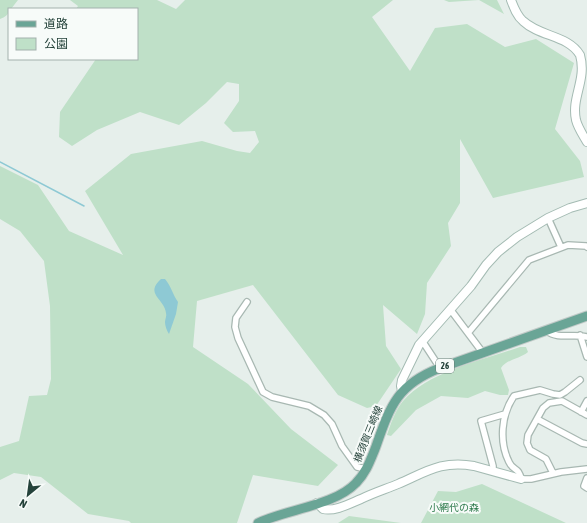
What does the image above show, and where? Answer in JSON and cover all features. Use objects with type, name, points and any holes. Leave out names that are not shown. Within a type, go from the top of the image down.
[{"type":"main road","name":"横須賀三崎線","points":[[258,523],[332,498],[349,489],[358,481],[367,469],[391,406],[402,391],[422,376],[440,368],[587,316]]},
{"type":"street","points":[[511,0],[515,11],[522,21],[537,30],[568,43],[584,54],[585,76],[575,115],[577,124],[584,132],[587,142]]},
{"type":"street","points":[[402,391],[402,380],[419,345],[471,286],[486,265],[498,252],[548,218],[570,208],[587,203]]},
{"type":"street","points":[[548,218],[561,248]]},
{"type":"street","points":[[468,333],[529,260],[568,245],[587,247]]},
{"type":"street","points":[[248,302],[236,318],[235,327],[238,338],[263,392],[272,397],[309,406],[324,415],[332,424],[342,446],[357,467],[367,469]]},
{"type":"street","points":[[450,310],[483,354]]},
{"type":"street","points":[[547,331],[555,336],[580,335],[587,337]]},
{"type":"street","points":[[580,335],[587,357]]},
{"type":"street","points":[[422,342],[440,368]]},
{"type":"street","points":[[521,479],[520,472],[509,463],[504,448],[502,433],[505,414],[514,396],[540,390],[560,395],[580,380]]},
{"type":"street","points":[[553,473],[546,459],[530,450],[527,443],[528,435],[544,406],[553,401],[562,401],[587,415]]},
{"type":"street","points":[[581,412],[587,401]]},
{"type":"street","points":[[493,471],[481,421],[505,414]]},
{"type":"street","points":[[537,419],[582,443],[587,444]]},
{"type":"street","points":[[317,504],[323,510],[334,509],[441,466],[467,465],[521,479],[531,479],[553,473],[587,469]]},
{"type":"street","points":[[587,478],[584,486],[587,488]]},
{"type":"green space","points":[[0,0],[18,0],[12,8],[8,8],[8,13],[6,16],[0,19]]},
{"type":"green space","points":[[70,0],[157,0],[176,9],[185,0],[393,0],[372,17],[410,71],[435,28],[467,24],[505,47],[536,39],[574,63],[555,129],[580,161],[584,177],[493,198],[460,139],[460,203],[448,223],[451,246],[427,283],[425,314],[417,334],[383,305],[386,346],[401,369],[376,406],[367,408],[338,395],[253,285],[197,301],[193,347],[248,384],[291,429],[338,465],[318,486],[253,475],[237,523],[131,523],[129,521],[88,514],[41,477],[14,473],[0,480],[0,447],[19,441],[29,396],[47,395],[51,379],[50,306],[44,261],[20,231],[0,219],[0,166],[38,185],[69,231],[123,255],[85,191],[131,154],[202,141],[237,151],[250,153],[259,142],[255,131],[233,132],[224,123],[239,101],[239,84],[227,82],[206,103],[179,125],[140,112],[97,130],[72,146],[59,137],[60,112],[95,60],[138,60],[138,8],[77,8],[78,6]]},
{"type":"green space","points":[[444,0],[479,0],[449,2]]},
{"type":"green space","points":[[479,0],[497,0],[504,14]]},
{"type":"green space","points":[[520,347],[526,347],[528,352],[507,363],[501,368],[509,390],[508,395],[500,395],[485,391],[468,398],[441,396],[416,410],[391,436],[387,435],[395,413],[403,401],[427,382],[442,374]]},
{"type":"green space","name":"小網代の森","points":[[482,484],[566,523],[421,523],[438,491],[456,492]]},
{"type":"green space","points":[[349,516],[401,523],[338,523]]},
{"type":"water","points":[[161,279],[165,279],[178,302],[176,314],[169,334],[165,325],[165,308],[154,289],[156,284]]},
{"type":"waterway","points":[[0,162],[84,206]]}]
